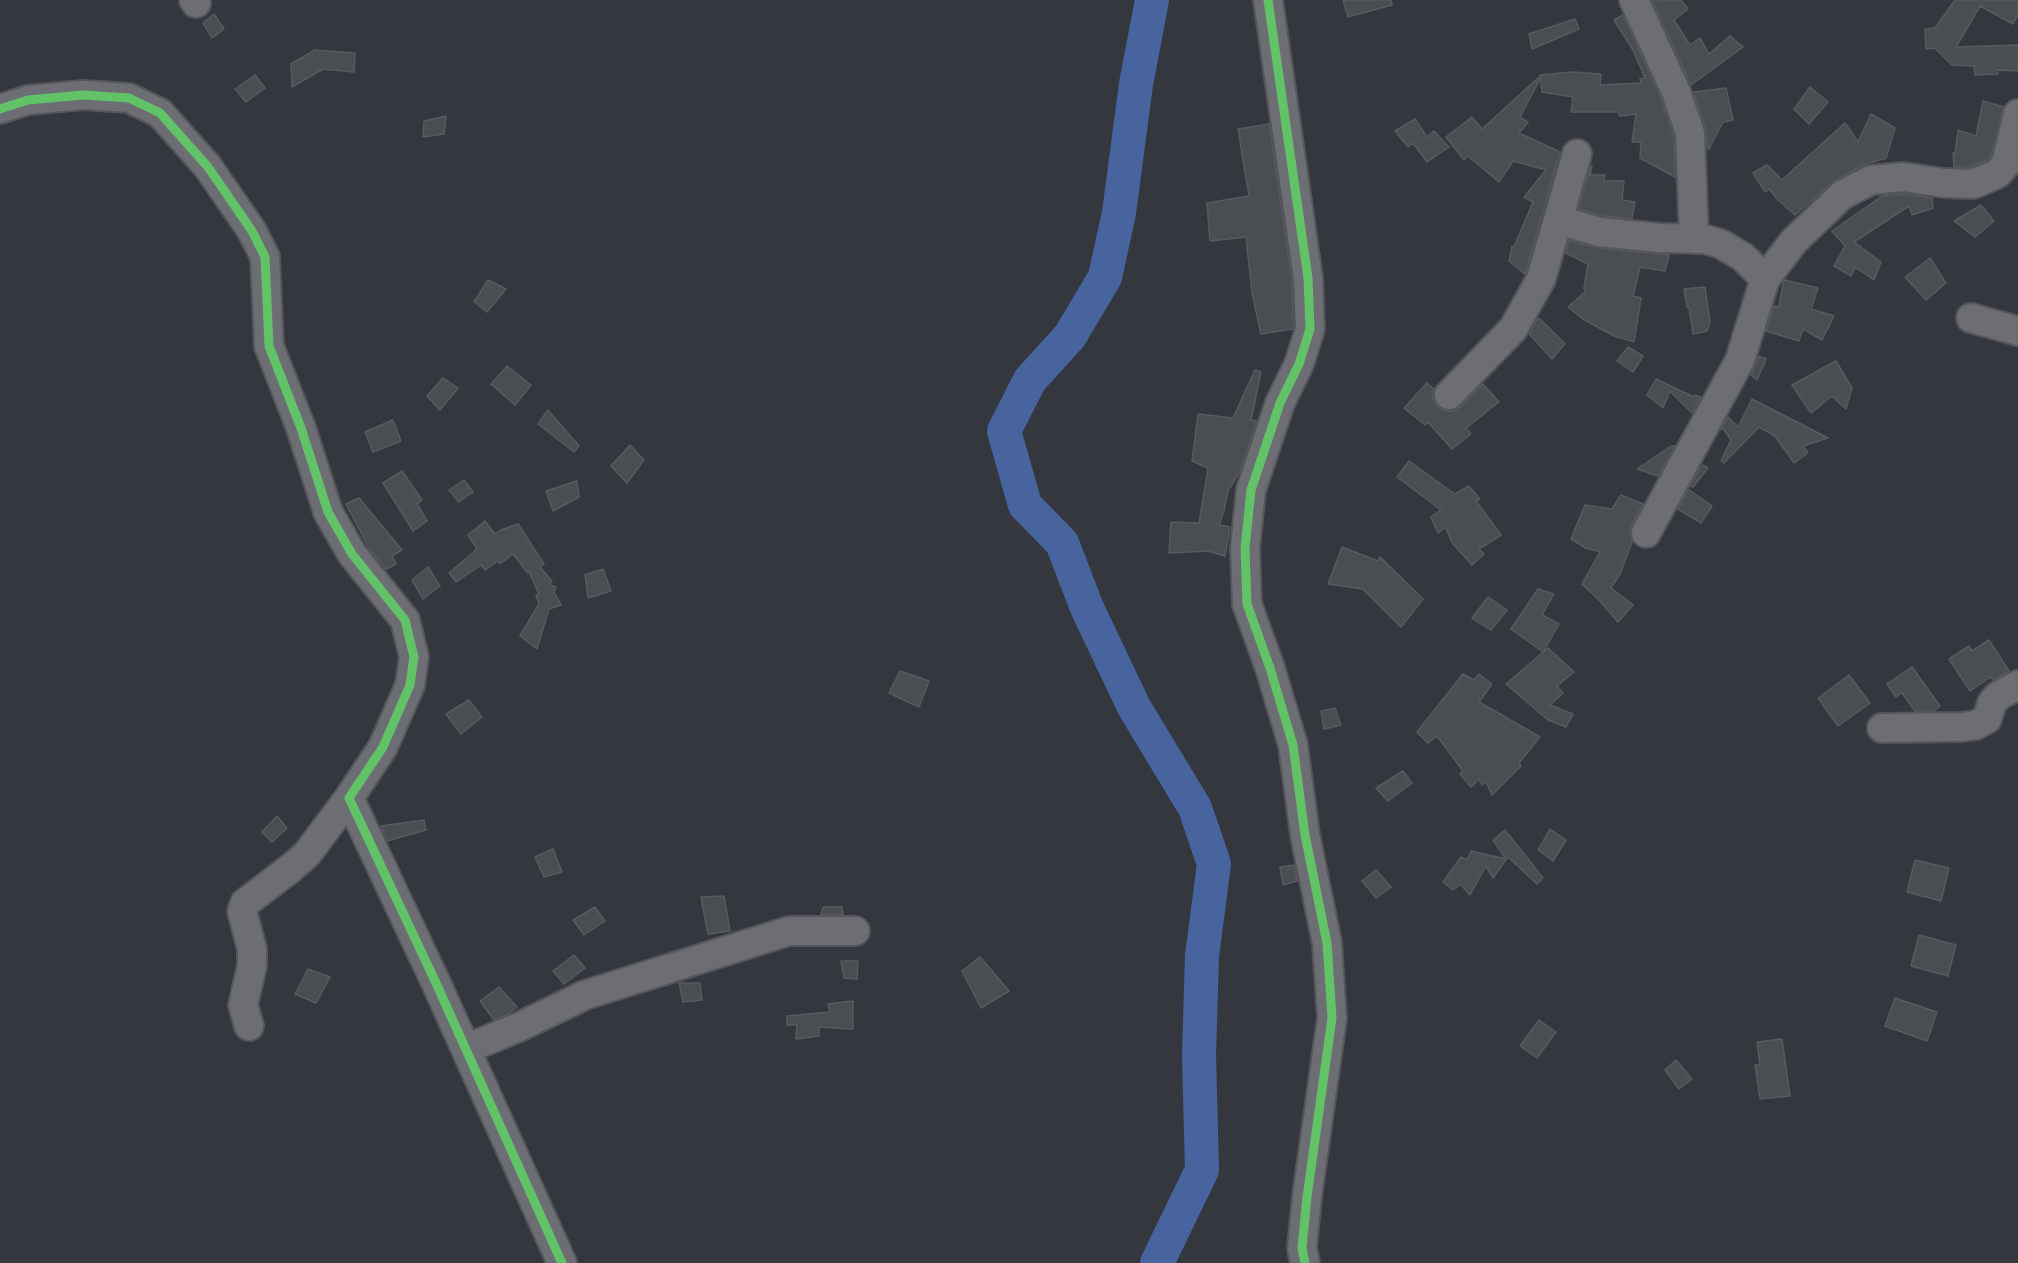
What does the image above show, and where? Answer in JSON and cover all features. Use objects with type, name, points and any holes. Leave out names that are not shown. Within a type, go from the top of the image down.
[{"type":"street","points":[[1268,0],[1308,278],[1310,329],[1299,364],[1280,402],[1251,490],[1245,548],[1247,604],[1270,668],[1293,745],[1305,835],[1328,943],[1332,1018],[1307,1197],[1302,1248],[1305,1263]]},
{"type":"street","points":[[1634,0],[1676,92],[1690,133],[1694,239]]},
{"type":"street","points":[[0,109],[28,100],[83,95],[129,98],[160,113],[208,167],[252,231],[265,257],[269,346],[301,428],[328,512],[352,554],[405,620],[414,657],[410,684],[384,747],[307,854],[245,903],[242,911],[252,949],[252,966],[243,1005],[249,1026]]},
{"type":"street","points":[[1646,533],[1740,360],[1765,279],[1794,241],[1842,195],[1871,180],[1903,177],[1944,183],[1973,184],[1997,174],[2006,164],[2018,114]]},
{"type":"street","points":[[1449,395],[1513,329],[1541,279],[1577,154]]},
{"type":"street","points":[[1559,220],[1599,232],[1704,239],[1720,244],[1743,257],[1765,279]]},
{"type":"street","points":[[1971,318],[2018,332]]},
{"type":"street","points":[[1882,728],[1976,725],[1987,719],[1992,703],[1998,696],[2018,685]]},
{"type":"street","points":[[348,798],[466,1049],[562,1263]]},
{"type":"street","points":[[466,1049],[519,1027],[585,995],[789,931],[855,931]]},
{"type":"building","points":[[1343,0],[1391,0],[1392,5],[1348,17]]},
{"type":"building","points":[[1652,0],[1681,0],[1688,9],[1674,20],[1690,45],[1700,38],[1709,54],[1730,36],[1743,47],[1691,85]]},
{"type":"building","points":[[1955,0],[2018,0],[2018,14],[2013,24],[1980,6],[1956,47],[2018,45],[2018,71],[1997,70],[1998,74],[1975,75],[1974,66],[1952,65],[1935,48],[1926,49],[1925,29],[1935,28]]},
{"type":"building","points":[[214,14],[224,29],[212,38],[203,23]]},
{"type":"building","points":[[1623,15],[1661,98],[1674,136],[1675,177],[1640,158],[1641,142],[1632,142],[1636,114],[1620,116],[1618,112],[1571,112],[1573,97],[1542,92],[1540,75],[1572,72],[1601,74],[1600,85],[1641,83],[1640,79],[1645,78],[1633,50],[1614,20]]},
{"type":"building","points":[[1575,19],[1579,29],[1532,49],[1529,34]]},
{"type":"building","points":[[315,50],[355,53],[354,72],[323,69],[292,87],[291,64]]},
{"type":"building","points":[[255,75],[265,88],[246,102],[235,89]]},
{"type":"building","points":[[1538,78],[1540,79],[1520,117],[1528,122],[1519,133],[1560,152],[1525,274],[1509,261],[1512,246],[1514,247],[1533,202],[1524,197],[1546,170],[1513,161],[1499,182],[1468,156],[1464,160],[1446,137],[1472,117],[1482,129]]},
{"type":"building","points":[[1810,87],[1828,102],[1809,124],[1794,109]]},
{"type":"building","points":[[1726,88],[1733,120],[1723,122],[1709,149],[1707,148],[1706,128],[1693,92]]},
{"type":"building","points":[[1983,101],[2004,107],[1991,156],[1970,167],[1954,167],[1953,153],[1955,154],[1958,130],[1976,136]]},
{"type":"building","points":[[1871,114],[1895,128],[1886,158],[1863,165],[1834,181],[1795,215],[1769,189],[1765,192],[1753,173],[1767,165],[1782,180],[1845,123],[1858,142]]},
{"type":"building","points":[[446,116],[444,134],[423,137],[424,121]]},
{"type":"building","points":[[1415,119],[1427,137],[1434,131],[1449,147],[1427,162],[1413,143],[1408,147],[1395,131]]},
{"type":"building","points":[[1269,124],[1292,279],[1293,329],[1261,334],[1252,293],[1246,237],[1210,241],[1207,203],[1249,196],[1238,129]]},
{"type":"building","points":[[1591,166],[1590,175],[1605,175],[1604,181],[1624,181],[1622,200],[1635,202],[1632,219],[1602,216],[1578,209]]},
{"type":"building","points":[[1903,194],[1932,198],[1933,208],[1912,215],[1909,206],[1854,242],[1881,262],[1874,280],[1855,267],[1851,276],[1834,266],[1845,246],[1832,231],[1882,196]]},
{"type":"building","points":[[1981,205],[1994,221],[1975,237],[1954,221]]},
{"type":"building","points":[[1569,240],[1597,248],[1669,255],[1665,271],[1640,267],[1633,296],[1641,298],[1634,342],[1614,336],[1583,319],[1568,307],[1586,291],[1584,288],[1588,264],[1566,253]]},
{"type":"building","points":[[1930,258],[1946,283],[1926,300],[1905,277]]},
{"type":"building","points":[[488,280],[506,289],[487,312],[474,302]]},
{"type":"building","points":[[1785,280],[1818,288],[1811,309],[1834,316],[1822,340],[1803,329],[1799,341],[1766,331],[1774,306],[1779,307]]},
{"type":"building","points":[[1705,287],[1710,323],[1707,331],[1693,334],[1684,289]]},
{"type":"building","points":[[1537,319],[1540,319],[1565,344],[1552,359],[1529,334]]},
{"type":"building","points":[[1628,347],[1643,356],[1633,372],[1617,361]]},
{"type":"building","points":[[1759,356],[1766,359],[1757,380],[1751,375]]},
{"type":"building","points":[[1836,361],[1852,388],[1846,409],[1832,396],[1811,413],[1792,385]]},
{"type":"building","points":[[507,366],[531,385],[515,405],[491,384]]},
{"type":"building","points":[[1255,370],[1261,372],[1251,420],[1257,421],[1241,469],[1228,491],[1219,525],[1230,527],[1225,556],[1207,551],[1169,553],[1171,522],[1199,523],[1208,468],[1192,461],[1198,414],[1233,418]]},
{"type":"building","points":[[443,378],[458,388],[440,410],[427,396]]},
{"type":"building","points":[[1656,379],[1694,397],[1695,395],[1701,397],[1692,413],[1670,391],[1663,408],[1647,395]]},
{"type":"building","points":[[1427,383],[1434,389],[1433,399],[1437,406],[1444,411],[1453,411],[1460,407],[1483,384],[1499,402],[1466,428],[1471,434],[1452,449],[1428,422],[1425,425],[1404,408]]},
{"type":"building","points":[[1752,399],[1828,438],[1803,446],[1808,453],[1794,463],[1775,436],[1759,427],[1724,463],[1721,461],[1731,440],[1723,428],[1721,430],[1728,417],[1738,427]]},
{"type":"building","points":[[548,410],[579,446],[574,452],[538,424]]},
{"type":"building","points":[[393,420],[401,441],[373,452],[365,432]]},
{"type":"building","points":[[630,445],[644,460],[627,483],[611,466]]},
{"type":"building","points":[[1671,446],[1675,446],[1658,476],[1637,469]]},
{"type":"building","points":[[1409,461],[1455,494],[1469,486],[1480,499],[1476,501],[1501,535],[1479,549],[1484,554],[1472,565],[1453,544],[1445,527],[1438,533],[1431,517],[1441,510],[1397,477]]},
{"type":"building","points":[[1702,465],[1708,468],[1693,487],[1690,486]]},
{"type":"building","points":[[402,471],[422,500],[417,504],[427,521],[413,531],[383,483]]},
{"type":"building","points":[[464,480],[473,492],[459,502],[449,490]]},
{"type":"building","points":[[577,481],[579,497],[553,511],[546,491]]},
{"type":"building","points":[[1688,489],[1712,506],[1701,523],[1678,509]]},
{"type":"building","points":[[1621,495],[1643,504],[1631,526],[1632,542],[1620,574],[1611,588],[1633,605],[1618,622],[1582,584],[1600,552],[1586,548],[1571,539],[1585,505],[1612,509]]},
{"type":"building","points":[[359,498],[402,550],[392,556],[396,564],[386,569],[370,550],[346,504]]},
{"type":"building","points":[[485,521],[495,534],[518,524],[544,564],[540,567],[552,581],[551,585],[556,587],[554,592],[561,605],[549,609],[537,649],[520,636],[539,604],[536,595],[539,594],[529,572],[513,554],[500,564],[498,561],[485,570],[481,565],[456,582],[449,573],[477,549],[468,535]]},
{"type":"building","points":[[1342,547],[1378,561],[1380,557],[1423,599],[1401,627],[1363,589],[1328,584]]},
{"type":"building","points":[[428,567],[440,586],[423,599],[412,580]]},
{"type":"building","points":[[603,569],[611,591],[588,598],[585,575]]},
{"type":"building","points":[[1538,589],[1554,594],[1542,615],[1559,624],[1543,652],[1511,629]]},
{"type":"building","points":[[1488,597],[1507,610],[1491,630],[1472,618]]},
{"type":"building","points":[[1989,640],[2009,671],[1993,680],[1991,677],[1970,691],[1949,659],[1969,646],[1972,651]]},
{"type":"building","points":[[1548,648],[1574,672],[1557,686],[1563,693],[1550,705],[1573,714],[1566,727],[1548,720],[1506,684]]},
{"type":"building","points":[[1912,667],[1940,706],[1934,711],[1915,711],[1902,693],[1896,697],[1887,684]]},
{"type":"building","points":[[900,671],[929,681],[919,707],[889,693]]},
{"type":"building","points":[[1463,674],[1474,680],[1479,674],[1492,684],[1479,702],[1540,737],[1519,763],[1521,766],[1492,795],[1486,782],[1482,785],[1479,779],[1471,787],[1460,774],[1463,771],[1437,736],[1428,743],[1417,732]]},
{"type":"building","points":[[1849,675],[1870,703],[1838,726],[1818,698]]},
{"type":"building","points":[[469,700],[482,717],[461,734],[446,714]]},
{"type":"building","points":[[1335,708],[1341,725],[1324,729],[1321,711]]},
{"type":"building","points":[[1403,771],[1412,783],[1388,801],[1376,788]]},
{"type":"building","points":[[277,816],[287,828],[272,842],[262,832]]},
{"type":"building","points":[[424,820],[426,830],[387,841],[381,826]]},
{"type":"building","points":[[1550,829],[1566,840],[1553,861],[1538,850]]},
{"type":"building","points":[[1505,830],[1543,878],[1537,884],[1508,857],[1493,878],[1486,866],[1470,895],[1460,884],[1453,890],[1443,882],[1461,857],[1467,860],[1471,851],[1506,859],[1493,840]]},
{"type":"building","points":[[553,849],[562,872],[544,877],[535,857]]},
{"type":"building","points":[[1915,860],[1949,868],[1941,901],[1907,892]]},
{"type":"building","points":[[1294,865],[1297,881],[1283,885],[1280,867]]},
{"type":"building","points":[[1376,870],[1391,887],[1376,898],[1362,881]]},
{"type":"building","points":[[724,896],[730,931],[708,934],[701,897]]},
{"type":"building","points":[[595,907],[605,921],[584,935],[573,920]]},
{"type":"building","points":[[823,907],[842,907],[843,915],[821,915]]},
{"type":"building","points":[[1919,935],[1956,945],[1948,976],[1911,966]]},
{"type":"building","points":[[574,955],[585,968],[564,984],[553,971]]},
{"type":"building","points":[[980,957],[1009,991],[981,1008],[962,971]]},
{"type":"building","points":[[841,961],[858,961],[857,979],[844,978]]},
{"type":"building","points":[[308,969],[330,977],[316,1003],[295,994]]},
{"type":"building","points":[[679,983],[700,983],[702,1000],[683,1002]]},
{"type":"building","points":[[499,987],[517,1007],[494,1020],[480,1001]]},
{"type":"building","points":[[1895,998],[1937,1012],[1927,1041],[1885,1026]]},
{"type":"building","points":[[853,1001],[853,1029],[819,1027],[819,1036],[796,1039],[797,1025],[787,1025],[787,1016],[830,1012],[828,1004]]},
{"type":"building","points":[[1539,1020],[1556,1032],[1537,1058],[1520,1046]]},
{"type":"building","points":[[1782,1039],[1790,1096],[1760,1099],[1755,1065],[1760,1065],[1757,1042]]},
{"type":"building","points":[[1676,1060],[1692,1079],[1679,1089],[1665,1070]]},
{"type":"waterway","points":[[1152,0],[1136,84],[1119,213],[1105,277],[1070,336],[1030,380],[1004,431],[1025,505],[1062,543],[1087,608],[1134,707],[1195,808],[1214,864],[1202,956],[1199,1055],[1202,1170],[1157,1263]]},
{"type":"cycle path","points":[[1268,0],[1308,278],[1310,329],[1299,364],[1280,403],[1251,490],[1245,548],[1247,604],[1270,668],[1293,745],[1305,835],[1327,943],[1332,1018],[1307,1197],[1302,1248],[1305,1263]]},
{"type":"cycle path","points":[[0,109],[28,100],[83,95],[129,98],[160,113],[208,167],[252,231],[265,257],[269,346],[301,428],[328,512],[352,554],[405,620],[414,657],[410,685],[383,747],[349,798],[436,983],[562,1263]]}]
